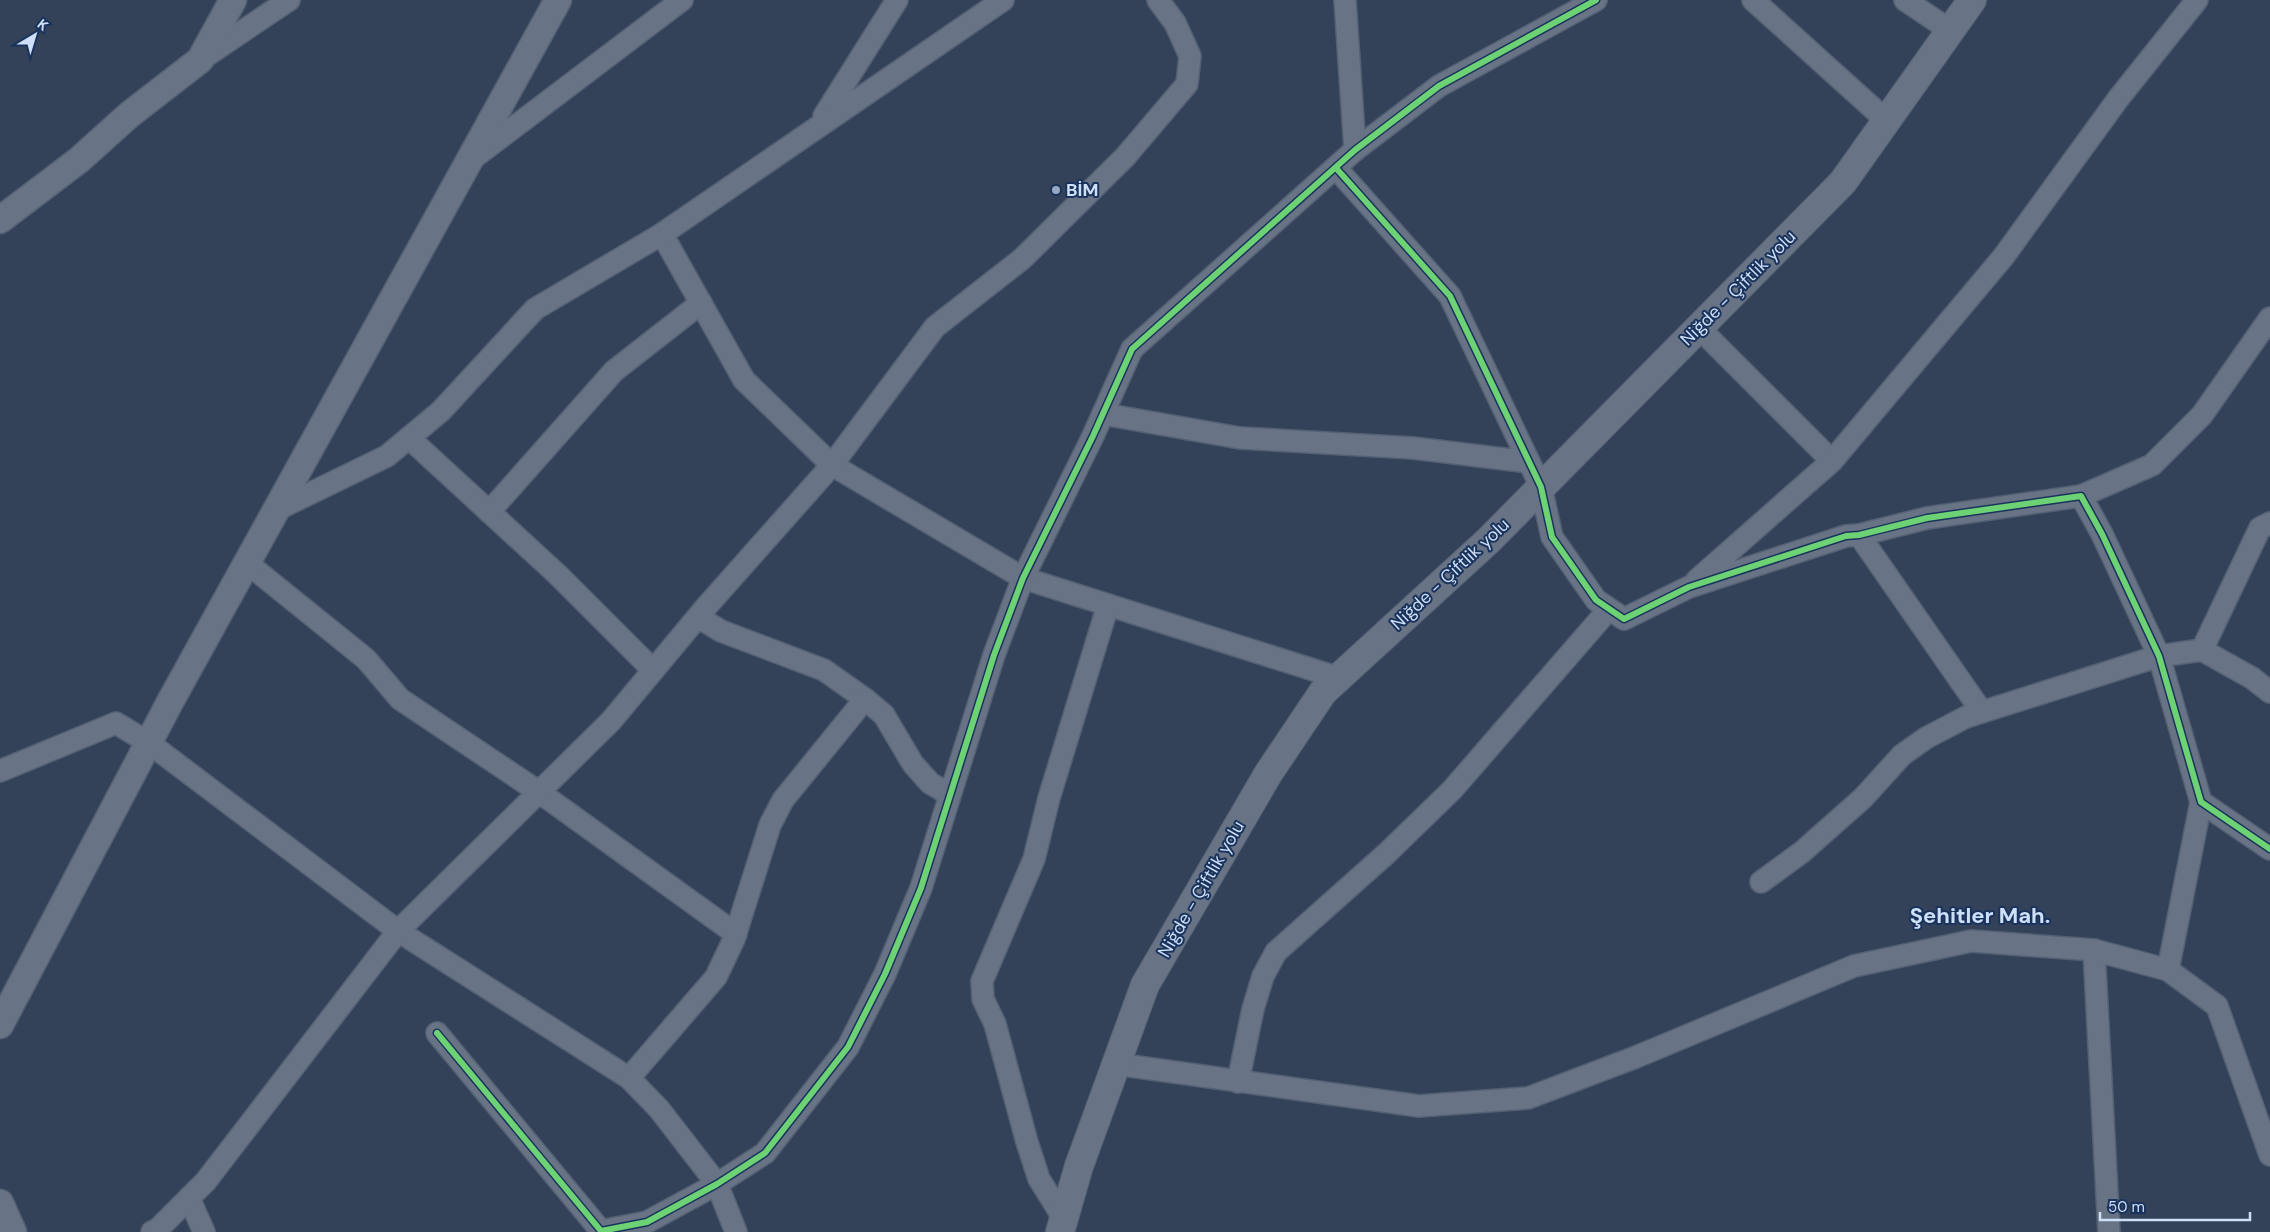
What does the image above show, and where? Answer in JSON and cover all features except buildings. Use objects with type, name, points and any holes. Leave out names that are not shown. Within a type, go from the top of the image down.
[{"type":"main road","name":"Niğde - Çiftlik yolu","points":[[1062,1225],[1079,1166],[1145,985],[1268,774],[1323,692],[1488,540],[1843,182],[1972,0]]},
{"type":"street","points":[[200,60],[233,0]]},
{"type":"street","points":[[0,220],[79,160],[129,115],[200,60],[289,0]]},
{"type":"street","points":[[0,1026],[247,562],[558,0]]},
{"type":"street","points":[[468,162],[682,0]]},
{"type":"street","points":[[819,124],[897,0]]},
{"type":"street","points":[[276,510],[387,456],[441,410],[535,309],[662,234],[819,124],[1004,0]]},
{"type":"street","points":[[152,1232],[158,1230],[206,1181],[398,931],[611,721],[698,617],[832,465],[935,327],[1022,259],[1126,157],[1187,84],[1190,56],[1175,24],[1158,0]]},
{"type":"street","points":[[1345,0],[1356,150]]},
{"type":"street","points":[[437,1033],[601,1231],[648,1222],[717,1184],[765,1153],[848,1047],[885,974],[921,888],[994,655],[1023,578],[1103,414],[1132,349],[1356,150],[1438,86],[1596,0]]},
{"type":"street","points":[[1753,0],[1886,121]]},
{"type":"street","points":[[1904,0],[1951,31]]},
{"type":"street","points":[[1690,587],[1832,461],[2004,256],[2118,99],[2197,0]]},
{"type":"street","points":[[1336,168],[1450,296],[1541,487],[1552,537],[1596,600],[1624,619],[1690,587],[1846,536],[1859,535],[1927,518],[2081,496],[2152,464],[2202,415],[2270,318]]},
{"type":"street","points":[[662,234],[744,380],[832,465],[1023,578],[1338,678]]},
{"type":"street","points":[[489,512],[614,371],[701,303]]},
{"type":"street","points":[[1699,328],[1832,461]]},
{"type":"street","points":[[1103,414],[1240,438],[1413,448],[1529,462]]},
{"type":"street","points":[[409,438],[558,575],[653,670]]},
{"type":"street","points":[[2081,496],[2102,534],[2159,656],[2202,802],[2168,970]]},
{"type":"street","points":[[2202,650],[2260,528],[2270,523]]},
{"type":"street","points":[[1859,535],[1982,712]]},
{"type":"street","points":[[247,562],[366,659],[400,699],[539,792],[736,934]]},
{"type":"street","points":[[1062,1225],[1039,1179],[1026,1142],[995,1024],[983,999],[982,981],[1034,859],[1049,798],[1108,605]]},
{"type":"street","points":[[1238,1082],[1262,976],[1276,952],[1386,854],[1452,790],[1609,609]]},
{"type":"street","points":[[698,617],[721,631],[824,670],[866,699],[884,714],[913,764],[930,783],[950,795]]},
{"type":"street","points":[[1761,882],[1802,852],[1836,822],[1862,798],[1902,755],[1948,725],[1982,712],[2159,656],[2202,650],[2268,687]]},
{"type":"street","points":[[629,1078],[716,977],[736,934],[770,825],[783,800],[866,699]]},
{"type":"street","points":[[0,770],[116,723],[149,743],[398,931],[629,1078],[658,1109],[717,1184],[736,1232]]},
{"type":"street","points":[[2202,802],[2270,848]]},
{"type":"street","points":[[1116,1064],[1418,1106],[1528,1098],[1636,1057],[1854,966],[1971,941],[2094,950],[2168,970],[2217,1006],[2270,1155]]},
{"type":"street","points":[[2094,950],[2110,1232]]},
{"type":"street","points":[[189,1198],[204,1232]]},
{"type":"street","points":[[0,1203],[13,1232]]},
{"type":"cycle path","points":[[437,1033],[601,1231],[647,1222],[717,1184],[765,1153],[848,1047],[885,974],[921,888],[994,655],[1023,578],[1093,436],[1132,349],[1355,150],[1439,86],[1596,0]]},
{"type":"cycle path","points":[[1336,168],[1450,296],[1541,487],[1552,537],[1596,600],[1624,619],[1689,587],[1846,536],[1859,535],[1927,518],[2081,496],[2102,534],[2159,656],[2201,802],[2270,849]]},
{"type":"place","name":"BİM","points":[[1056,190]]},
{"type":"district","name":"Şehitler Mah.","points":[[1980,915]]}]
